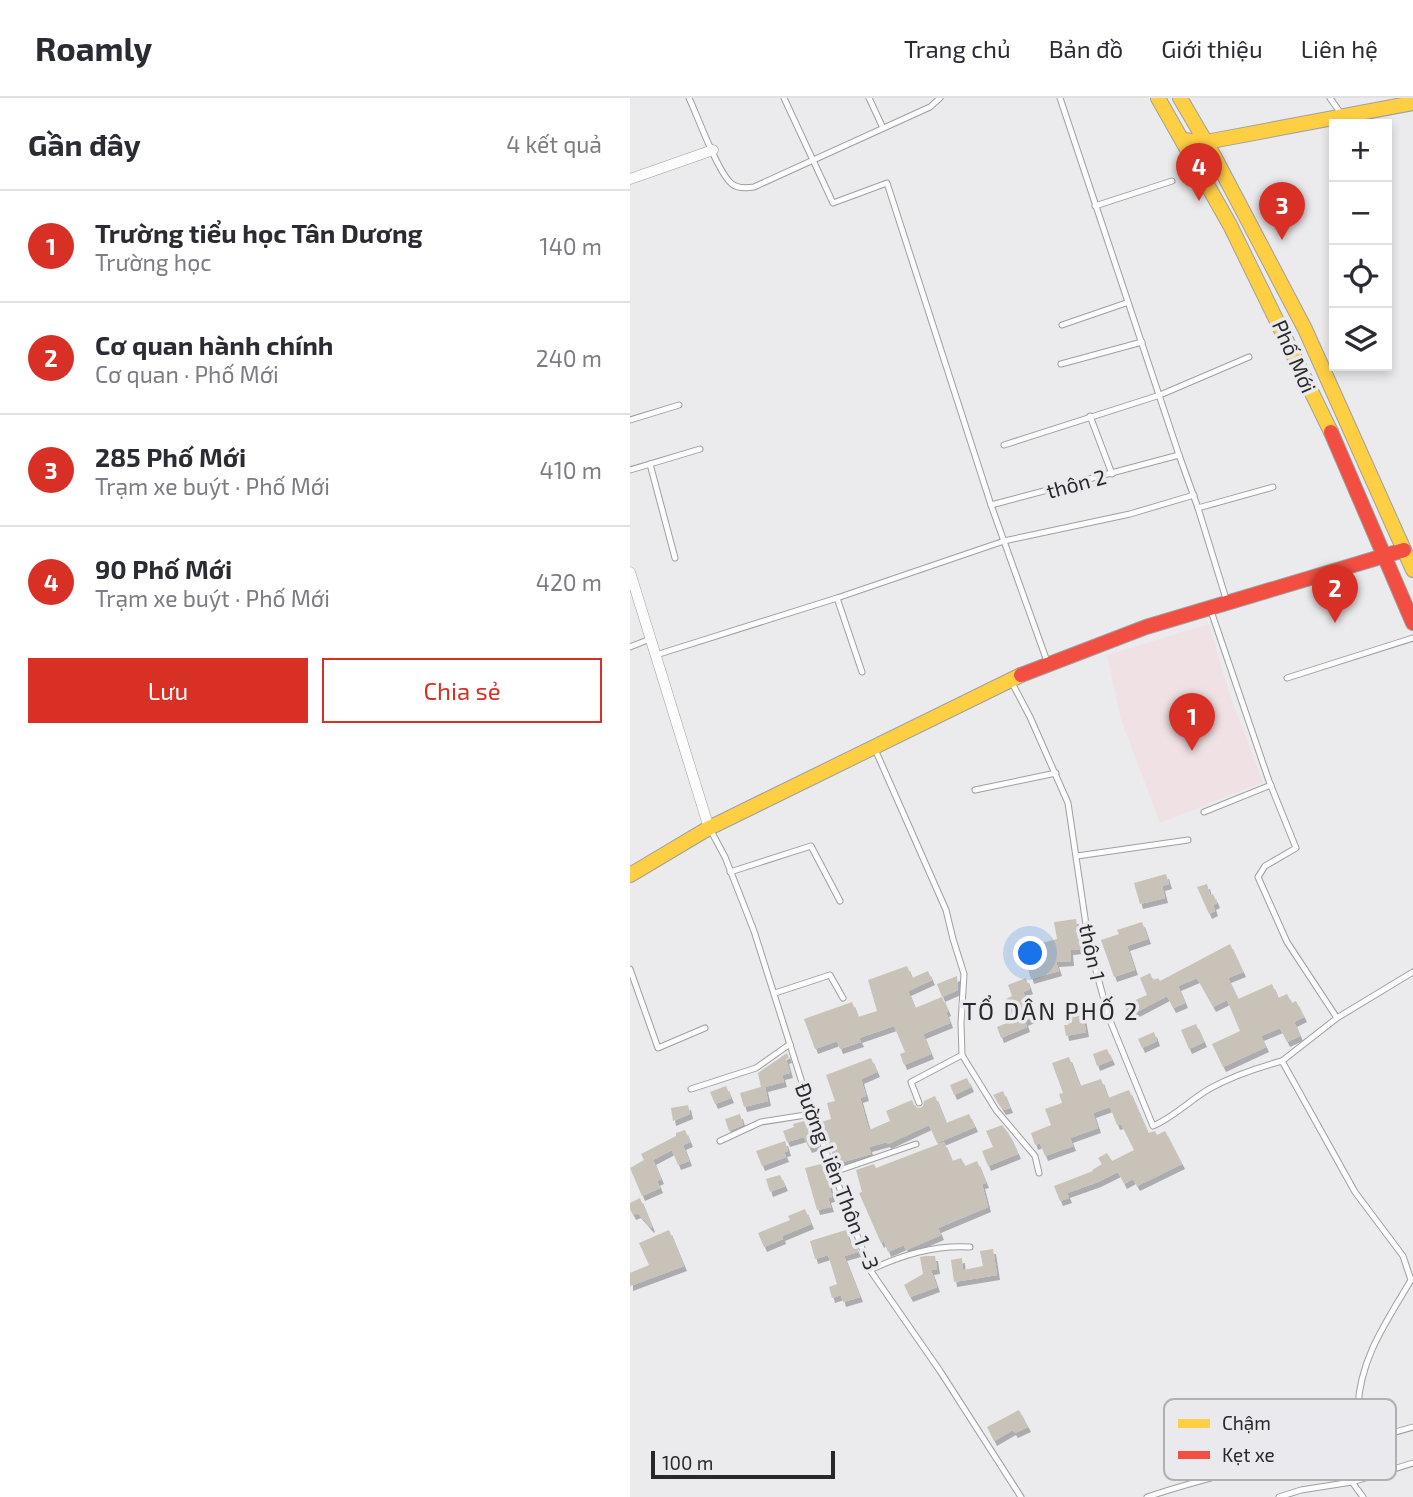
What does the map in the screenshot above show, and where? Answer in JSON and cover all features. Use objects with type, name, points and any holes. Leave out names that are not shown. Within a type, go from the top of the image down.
[{"type":"main road","name":"Phố Mới","points":[[1158,98],[1278,317],[1413,623]]},
{"type":"main road","name":"Phố Mới","points":[[1180,98],[1305,329],[1413,570]]},
{"type":"main road","points":[[1183,140],[1206,142],[1413,103]]},
{"type":"main road","points":[[630,876],[709,828],[1010,679],[1146,627],[1404,550]]},
{"type":"street","points":[[630,179],[713,150]]},
{"type":"street","points":[[630,572],[635,605],[645,619],[709,828]]},
{"type":"lane","points":[[689,98],[724,174],[733,186],[744,188],[754,187],[930,107],[940,98]]},
{"type":"lane","points":[[784,98],[833,203],[887,184],[991,505],[1048,664]]},
{"type":"lane","points":[[869,98],[883,128]]},
{"type":"lane","points":[[1060,98],[1228,604]]},
{"type":"lane","points":[[1330,98],[1342,116]]},
{"type":"lane","points":[[1095,206],[1172,181]]},
{"type":"lane","points":[[1062,325],[1126,303]]},
{"type":"lane","points":[[1061,365],[1142,342]]},
{"type":"lane","points":[[1004,445],[1160,394],[1249,357]]},
{"type":"lane","points":[[630,420],[679,405]]},
{"type":"lane","points":[[1090,416],[1112,474]]},
{"type":"lane","points":[[630,470],[699,449]]},
{"type":"lane","name":"thôn 2","points":[[991,505],[1179,455]]},
{"type":"lane","points":[[650,464],[675,558]]},
{"type":"lane","points":[[1198,508],[1273,487]]},
{"type":"lane","points":[[656,655],[837,598],[1004,541],[1130,514],[1194,495]]},
{"type":"lane","points":[[837,598],[862,673]]},
{"type":"lane","points":[[1210,608],[1271,785],[1296,848],[1265,866],[1258,877],[1287,942],[1337,1018]]},
{"type":"lane","points":[[1287,678],[1413,638]]},
{"type":"lane","points":[[630,647],[650,639]]},
{"type":"lane","name":"thôn 1","points":[[1010,679],[1068,803],[1089,944],[1109,1018],[1153,1126],[1170,1118],[1209,1089],[1245,1071],[1282,1061],[1337,1018],[1413,972]]},
{"type":"lane","points":[[873,745],[946,911],[964,974],[962,1055],[996,1110],[1035,1156],[1040,1174]]},
{"type":"lane","points":[[975,790],[1056,773]]},
{"type":"lane","points":[[1204,812],[1271,785]]},
{"type":"lane","name":"Đường Liên Thôn 1 -3","points":[[709,828],[730,872],[775,993],[812,1114],[870,1270],[940,1371],[1021,1497]]},
{"type":"lane","points":[[1077,856],[1188,840]]},
{"type":"lane","points":[[730,872],[811,846],[840,901]]},
{"type":"lane","points":[[630,969],[658,1048],[705,1028]]},
{"type":"lane","points":[[775,993],[830,975],[843,998]]},
{"type":"lane","points":[[691,1089],[756,1068],[790,1044]]},
{"type":"lane","points":[[919,1103],[911,1082],[962,1055]]},
{"type":"lane","points":[[1282,1061],[1355,1192],[1403,1256],[1411,1280],[1382,1325],[1363,1373],[1359,1399]]},
{"type":"lane","points":[[720,1141],[761,1122],[812,1114]]},
{"type":"lane","points":[[834,1172],[916,1144]]},
{"type":"lane","points":[[870,1270],[898,1257],[924,1250],[952,1246],[970,1247]]},
{"type":"lane","points":[[1396,1431],[1413,1427]]},
{"type":"lane","points":[[1396,1469],[1413,1464]]},
{"type":"lane","points":[[1147,1497],[1203,1480]]},
{"type":"lane","points":[[1279,1497],[1301,1490],[1359,1480]]},
{"type":"lane","points":[[1352,1482],[1363,1497]]},
{"type":"shaded area","points":[[1209,624],[1229,693],[1263,782],[1160,823],[1121,720],[1107,655]]},
{"type":"building","points":[[1166,874],[1169,884],[1162,886],[1165,898],[1140,904],[1134,883]]},
{"type":"building","points":[[1207,884],[1210,895],[1213,894],[1217,903],[1213,905],[1215,911],[1209,914],[1197,887]]},
{"type":"building","points":[[1076,919],[1080,949],[1070,950],[1071,961],[1056,962],[1059,971],[1031,979],[1026,962],[1032,960],[1028,947],[1057,939],[1054,922]]},
{"type":"building","points":[[1142,922],[1148,939],[1127,946],[1135,970],[1114,977],[1101,940],[1119,934],[1117,930]]},
{"type":"building","points":[[1230,944],[1243,972],[1228,978],[1238,999],[1272,984],[1278,998],[1287,994],[1292,1003],[1296,1001],[1304,1017],[1294,1022],[1300,1036],[1287,1042],[1280,1028],[1261,1036],[1266,1047],[1223,1067],[1212,1044],[1240,1031],[1227,1000],[1213,1007],[1197,978],[1178,986],[1185,1003],[1173,1008],[1167,996],[1129,1016],[1124,1005],[1147,995],[1140,978],[1150,973],[1153,980],[1158,978],[1160,981]]},
{"type":"building","points":[[907,966],[912,978],[928,971],[932,980],[908,991],[915,1008],[942,997],[948,1011],[946,1012],[950,1023],[923,1034],[931,1054],[904,1065],[900,1054],[905,1052],[894,1026],[859,1038],[861,1042],[840,1049],[837,1041],[815,1049],[804,1019],[852,1002],[858,1017],[877,1011],[868,980]]},
{"type":"building","points":[[957,976],[958,990],[942,997],[937,984]]},
{"type":"building","points":[[1026,978],[1030,989],[1023,992],[1034,1017],[1025,1021],[1027,1027],[1001,1038],[997,1027],[1014,1020],[1006,999],[1012,996],[1008,985]]},
{"type":"building","points":[[1083,1015],[1086,1032],[1066,1036],[1064,1025],[1068,1025],[1067,1018]]},
{"type":"building","points":[[1196,1024],[1204,1042],[1189,1049],[1181,1030]]},
{"type":"building","points":[[1154,1032],[1157,1041],[1142,1048],[1138,1039]]},
{"type":"building","points":[[1107,1049],[1112,1060],[1097,1066],[1093,1054]]},
{"type":"building","points":[[787,1053],[790,1073],[782,1075],[784,1082],[765,1087],[768,1101],[744,1107],[740,1093],[761,1087],[758,1073]]},
{"type":"building","points":[[1069,1057],[1080,1086],[1101,1079],[1108,1098],[1129,1090],[1148,1133],[1155,1131],[1157,1135],[1165,1131],[1182,1164],[1137,1186],[1133,1179],[1124,1184],[1118,1172],[1067,1193],[1069,1198],[1060,1201],[1054,1186],[1093,1171],[1102,1164],[1098,1158],[1107,1153],[1112,1161],[1134,1150],[1121,1124],[1117,1125],[1110,1107],[1093,1113],[1098,1128],[1070,1138],[1073,1146],[1045,1156],[1040,1143],[1035,1145],[1031,1133],[1051,1125],[1045,1109],[1062,1103],[1059,1094],[1063,1093],[1052,1063]]},
{"type":"building","points":[[871,1058],[877,1072],[861,1079],[866,1096],[860,1098],[869,1130],[890,1121],[886,1111],[912,1100],[915,1107],[920,1108],[924,1101],[935,1096],[946,1123],[969,1114],[975,1127],[937,1143],[929,1125],[888,1144],[887,1142],[869,1147],[871,1154],[836,1164],[821,1122],[831,1119],[827,1103],[835,1101],[826,1075]]},
{"type":"building","points":[[967,1078],[971,1087],[954,1095],[950,1085]]},
{"type":"building","points":[[726,1086],[731,1098],[715,1104],[710,1092]]},
{"type":"building","points":[[1003,1091],[1010,1108],[1003,1110],[993,1095]]},
{"type":"building","points":[[688,1105],[690,1114],[673,1121],[671,1108]]},
{"type":"building","points":[[740,1114],[743,1125],[729,1131],[725,1119]]},
{"type":"building","points":[[804,1121],[807,1127],[811,1126],[818,1145],[809,1148],[804,1137],[787,1142],[783,1131]]},
{"type":"building","points":[[1002,1125],[1018,1154],[988,1166],[982,1151],[993,1147],[986,1131]]},
{"type":"building","points":[[685,1130],[690,1142],[683,1145],[689,1161],[678,1165],[672,1150],[653,1160],[661,1179],[657,1181],[660,1188],[642,1196],[630,1168],[644,1160],[641,1154]]},
{"type":"building","points":[[785,1141],[788,1151],[784,1152],[786,1157],[762,1166],[756,1151]]},
{"type":"building","points":[[944,1142],[952,1161],[961,1158],[965,1166],[977,1161],[986,1183],[982,1184],[988,1207],[938,1228],[941,1235],[906,1250],[904,1245],[888,1252],[884,1241],[881,1243],[859,1193],[862,1192],[856,1170],[874,1164],[876,1168]]},
{"type":"building","points":[[825,1163],[832,1182],[829,1183],[832,1197],[828,1198],[831,1207],[817,1210],[805,1168]]},
{"type":"building","points":[[780,1175],[785,1186],[770,1192],[766,1179]]},
{"type":"building","points":[[640,1198],[651,1228],[638,1213],[633,1215],[630,1209],[630,1203]]},
{"type":"building","points":[[805,1209],[811,1224],[764,1247],[758,1233],[790,1220],[788,1216]]},
{"type":"building","points":[[669,1230],[684,1266],[630,1286],[630,1273],[649,1265],[639,1243]]},
{"type":"building","points":[[846,1230],[850,1244],[854,1243],[858,1252],[844,1256],[860,1297],[843,1302],[841,1295],[832,1298],[829,1287],[837,1284],[828,1255],[815,1259],[810,1241]]},
{"type":"building","points":[[993,1249],[997,1275],[954,1282],[951,1260],[962,1258],[963,1270],[983,1266],[980,1251]]},
{"type":"building","points":[[935,1256],[937,1269],[931,1270],[937,1287],[910,1297],[904,1285],[923,1274],[920,1257]]},
{"type":"building","points":[[1019,1410],[1028,1427],[1015,1433],[1013,1430],[994,1441],[987,1427]]},
{"type":"traffic: slow","points":[[1158,98],[1230,225],[1331,432]]},
{"type":"traffic: slow","points":[[1180,98],[1214,156],[1305,329],[1413,570]]},
{"type":"traffic: slow","points":[[1183,140],[1206,142],[1413,103]]},
{"type":"traffic: slow","points":[[630,875],[709,828],[1021,675]]},
{"type":"traffic: jam","points":[[1331,432],[1413,623]]},
{"type":"traffic: jam","points":[[1021,675],[1146,627],[1404,550]]},
{"type":"place","name":"90 Phố Mới","points":[[1199,201]]},
{"type":"place","name":"285 Phố Mới","points":[[1282,240]]},
{"type":"place","name":"Cơ quan hành chính","points":[[1335,623]]},
{"type":"place","name":"Trường tiểu học Tân Dương","points":[[1192,751]]},
{"type":"district","name":"TỔ DÂN PHỐ 2","points":[[1051,1010]]}]
